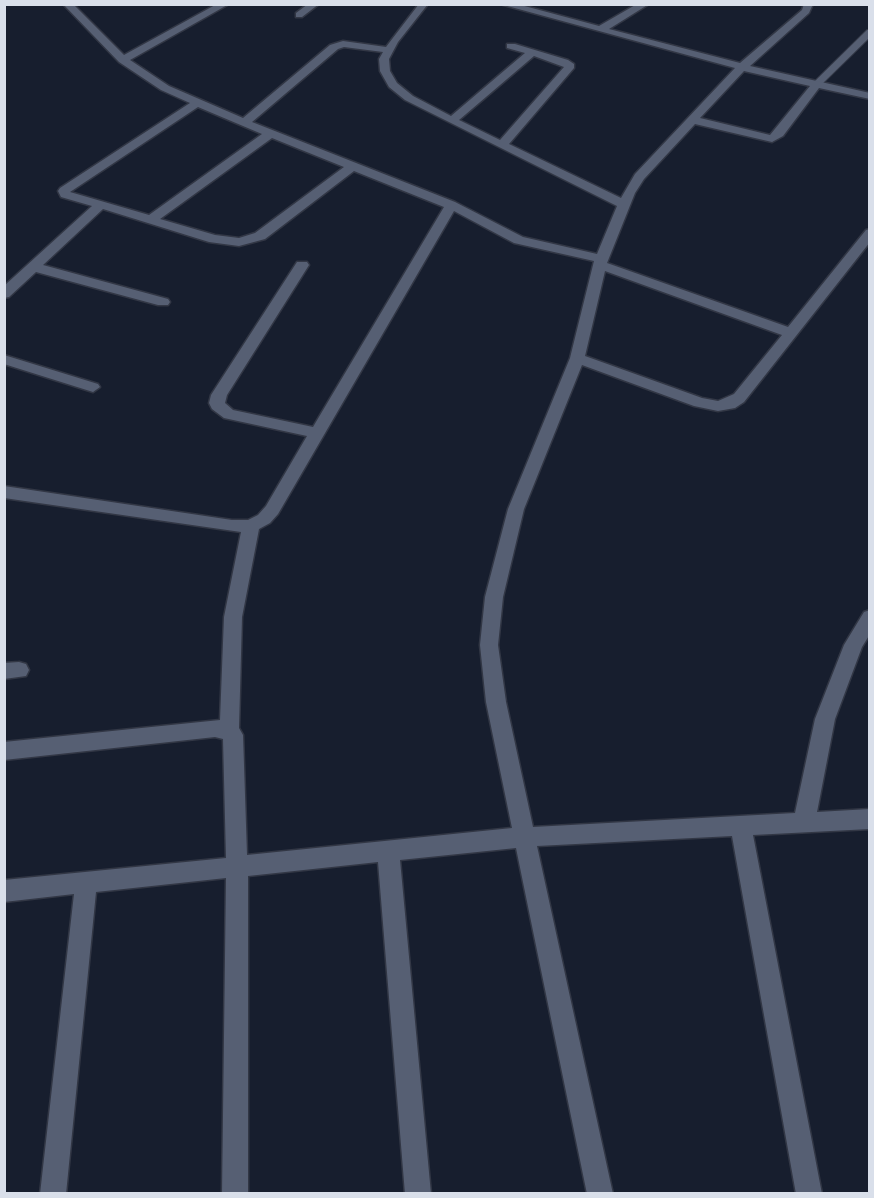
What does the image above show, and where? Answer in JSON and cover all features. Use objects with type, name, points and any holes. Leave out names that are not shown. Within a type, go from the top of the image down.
[{"type":"street","points":[[123,60],[225,4]]},
{"type":"street","points":[[299,15],[315,4]]},
{"type":"street","points":[[424,4],[384,58],[385,71],[393,85],[409,98],[452,121],[623,204]]},
{"type":"street","points":[[504,4],[742,67],[870,96]]},
{"type":"street","points":[[600,30],[645,4]]},
{"type":"street","points":[[600,1194],[496,702],[489,645],[494,597],[516,509],[577,357],[601,262],[623,204],[639,177],[742,67],[806,11],[809,4]]},
{"type":"street","points":[[71,5],[123,60],[165,88],[197,103],[451,205],[519,240],[601,262],[790,333]]},
{"type":"street","points":[[244,123],[334,47],[343,44],[388,50]]},
{"type":"street","points":[[502,145],[570,69],[570,66],[564,62],[512,46]]},
{"type":"street","points":[[452,121],[533,52]]},
{"type":"street","points":[[693,120],[772,139],[779,134],[817,84]]},
{"type":"street","points":[[197,103],[64,191],[69,196],[229,242],[249,240],[260,236],[353,166]]},
{"type":"street","points":[[150,220],[271,134]]},
{"type":"street","points":[[4,294],[100,205]]},
{"type":"street","points":[[4,492],[232,526],[251,526],[272,510],[451,205]]},
{"type":"street","points":[[577,357],[699,402],[717,406],[730,404],[739,398],[790,333],[864,248],[870,233]]},
{"type":"street","points":[[302,265],[219,395],[217,403],[220,409],[230,414],[317,433]]},
{"type":"street","points":[[34,267],[163,302]]},
{"type":"street","points":[[4,359],[93,387]]},
{"type":"street","points":[[236,1194],[237,867],[235,740],[229,731],[233,617],[251,526]]},
{"type":"street","points":[[804,822],[825,719],[854,645],[870,617]]},
{"type":"street","points":[[4,750],[215,729],[229,731]]},
{"type":"street","points":[[4,891],[525,837],[870,819]]},
{"type":"street","points":[[741,826],[809,1194]]},
{"type":"street","points":[[388,852],[418,1194]]},
{"type":"street","points":[[53,1194],[86,882]]},
{"type":"lane","points":[[817,84],[870,32]]}]
